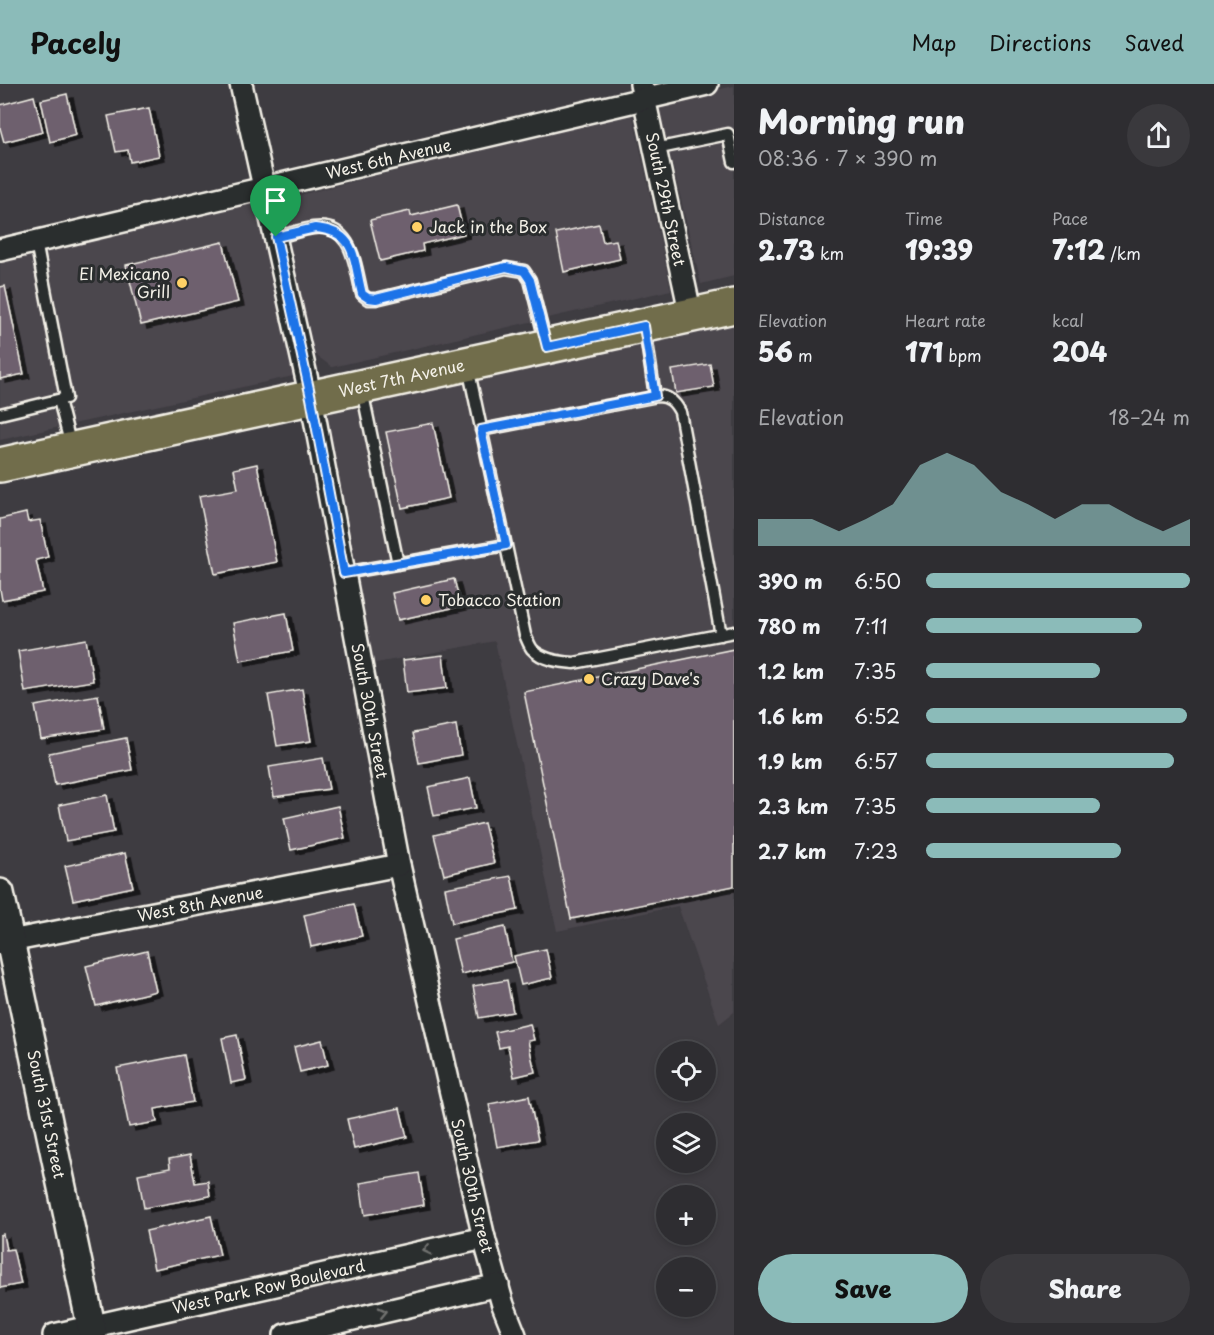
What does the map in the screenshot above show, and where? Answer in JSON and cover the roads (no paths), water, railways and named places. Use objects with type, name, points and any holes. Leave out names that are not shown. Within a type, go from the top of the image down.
[{"type":"main road","name":"West 7th Avenue","points":[[0,465],[644,326],[733,309]]},
{"type":"street","name":"South 30th Street","points":[[241,84],[311,398],[399,865],[484,1238],[515,1335]]},
{"type":"street","name":"West 6th Avenue","points":[[0,250],[265,188],[642,91],[707,84]]},
{"type":"street","name":"South 29th Street","points":[[642,91],[691,316]]},
{"type":"street","name":"West 8th Avenue","points":[[5,942],[399,865]]},
{"type":"street","name":"South 31st Street","points":[[0,894],[5,942],[93,1331]]},
{"type":"street","name":"West Park Row Boulevard","points":[[54,1335],[93,1331],[484,1238]]},
{"type":"street","points":[[285,1335],[498,1285]]},
{"type":"lane","points":[[655,149],[728,134],[734,162]]},
{"type":"lane","points":[[276,237],[315,228],[337,232],[346,238],[362,294],[368,298],[388,296],[506,267],[524,271],[530,280],[547,347]]},
{"type":"lane","points":[[0,414],[66,398],[36,242]]},
{"type":"lane","points":[[644,326],[655,396]]},
{"type":"lane","points":[[467,364],[525,635],[532,649],[558,662],[574,663],[734,632]]},
{"type":"lane","points":[[362,387],[398,564]]},
{"type":"lane","points":[[481,430],[655,396],[665,396],[676,404],[680,412],[721,635]]},
{"type":"lane","points":[[59,400],[71,449]]},
{"type":"lane","points":[[344,573],[506,545]]},
{"type":"place","name":"Jack in the Box","points":[[417,227]]},
{"type":"place","name":"El Mexicano Grill","points":[[182,283]]},
{"type":"place","name":"Tobacco Station","points":[[426,600]]},
{"type":"place","name":"Crazy Dave's","points":[[589,679]]}]
